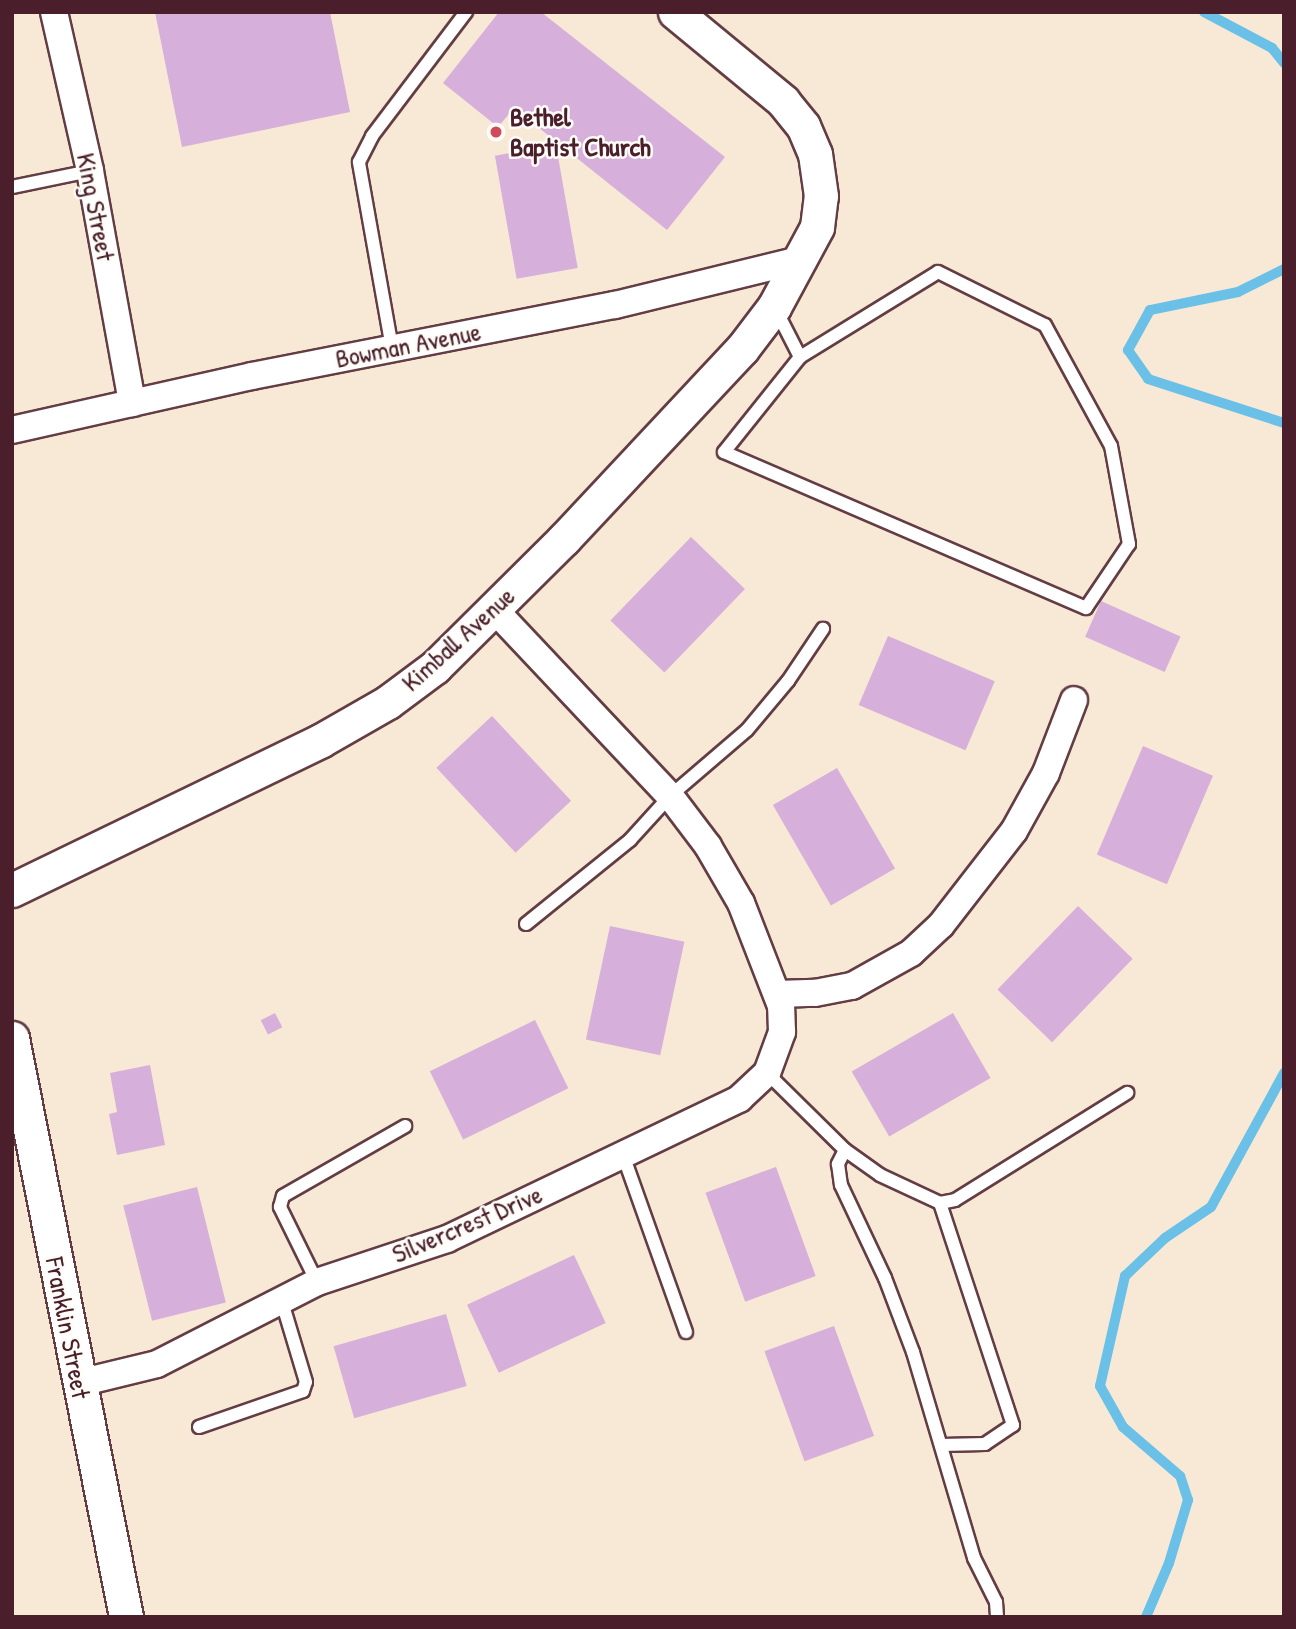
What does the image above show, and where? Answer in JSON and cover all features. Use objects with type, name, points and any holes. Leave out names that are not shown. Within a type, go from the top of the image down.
[{"type":"street","name":"King Street","points":[[54,12],[90,171],[132,403]]},
{"type":"street","name":"Kimball Avenue","points":[[12,890],[320,741],[388,702],[435,667],[494,609],[742,349],[774,307],[803,259],[817,227],[821,197],[815,154],[803,126],[783,101],[675,12]]},
{"type":"street","name":"Bowman Avenue","points":[[12,430],[392,348],[615,305],[803,259]]},
{"type":"street","name":"Silvercrest Drive","points":[[79,1383],[157,1364],[317,1282],[447,1239],[739,1099],[767,1073],[782,1032],[777,994],[741,903],[708,846],[670,796],[494,609]]},
{"type":"street","points":[[777,994],[852,986],[911,954],[941,925],[1014,831],[1045,773],[1074,700]]},
{"type":"street","name":"Franklin Street","points":[[12,1038],[126,1617]]},
{"type":"lane","points":[[392,348],[359,162],[372,136],[466,12]]},
{"type":"lane","points":[[12,187],[90,171]]},
{"type":"lane","points":[[938,272],[1045,325],[1111,446],[1129,544],[1086,608],[724,452],[800,358],[938,272]]},
{"type":"lane","points":[[774,307],[800,358]]},
{"type":"lane","points":[[526,924],[630,840],[670,796],[747,730],[788,681],[823,629]]},
{"type":"lane","points":[[767,1073],[845,1150],[880,1175],[940,1203],[955,1200],[1127,1093]]},
{"type":"lane","points":[[317,1282],[281,1207],[283,1196],[405,1126]]},
{"type":"lane","points":[[845,1150],[838,1164],[841,1185],[885,1278],[941,1445],[974,1558],[996,1602],[997,1617]]},
{"type":"lane","points":[[623,1155],[686,1332]]},
{"type":"lane","points":[[940,1203],[1013,1425],[985,1444],[941,1445]]},
{"type":"lane","points":[[199,1427],[303,1391],[306,1382],[282,1302]]},
{"type":"building","points":[[155,12],[330,12],[350,112],[182,147]]},
{"type":"building","points":[[499,12],[541,12],[725,157],[667,230],[514,108],[498,127],[443,83]]},
{"type":"building","points":[[556,145],[578,268],[517,279],[495,156]]},
{"type":"building","points":[[691,537],[745,589],[664,673],[610,620]]},
{"type":"building","points":[[1101,601],[1180,636],[1165,672],[1085,637]]},
{"type":"building","points":[[888,636],[995,681],[965,750],[859,705]]},
{"type":"building","points":[[492,716],[571,801],[516,853],[436,768]]},
{"type":"building","points":[[1143,746],[1213,776],[1167,884],[1097,855]]},
{"type":"building","points":[[837,768],[895,868],[831,905],[773,805]]},
{"type":"building","points":[[1078,906],[1133,959],[1052,1042],[997,989]]},
{"type":"building","points":[[610,926],[684,942],[660,1055],[586,1039]]},
{"type":"building","points":[[275,1013],[282,1027],[268,1035],[261,1020]]},
{"type":"building","points":[[953,1013],[990,1078],[889,1136],[852,1072]]},
{"type":"building","points":[[535,1020],[568,1088],[463,1140],[430,1071]]},
{"type":"building","points":[[150,1065],[165,1145],[117,1155],[109,1114],[117,1112],[110,1073]]},
{"type":"building","points":[[776,1167],[816,1276],[745,1302],[706,1193]]},
{"type":"building","points":[[197,1187],[226,1302],[152,1321],[123,1205]]},
{"type":"building","points":[[574,1255],[606,1323],[499,1373],[467,1305]]},
{"type":"building","points":[[446,1314],[467,1386],[354,1418],[334,1346]]},
{"type":"building","points":[[834,1326],[874,1436],[804,1461],[764,1351]]},
{"type":"waterway","points":[[1204,12],[1272,48],[1284,63]]},
{"type":"waterway","points":[[1284,269],[1238,292],[1150,310],[1128,350],[1148,379],[1284,423]]},
{"type":"waterway","points":[[1146,1617],[1169,1563],[1188,1500],[1180,1476],[1123,1427],[1100,1386],[1125,1276],[1165,1238],[1211,1207],[1284,1073]]},
{"type":"place","name":"Bethel Baptist Church","points":[[496,132]]}]
